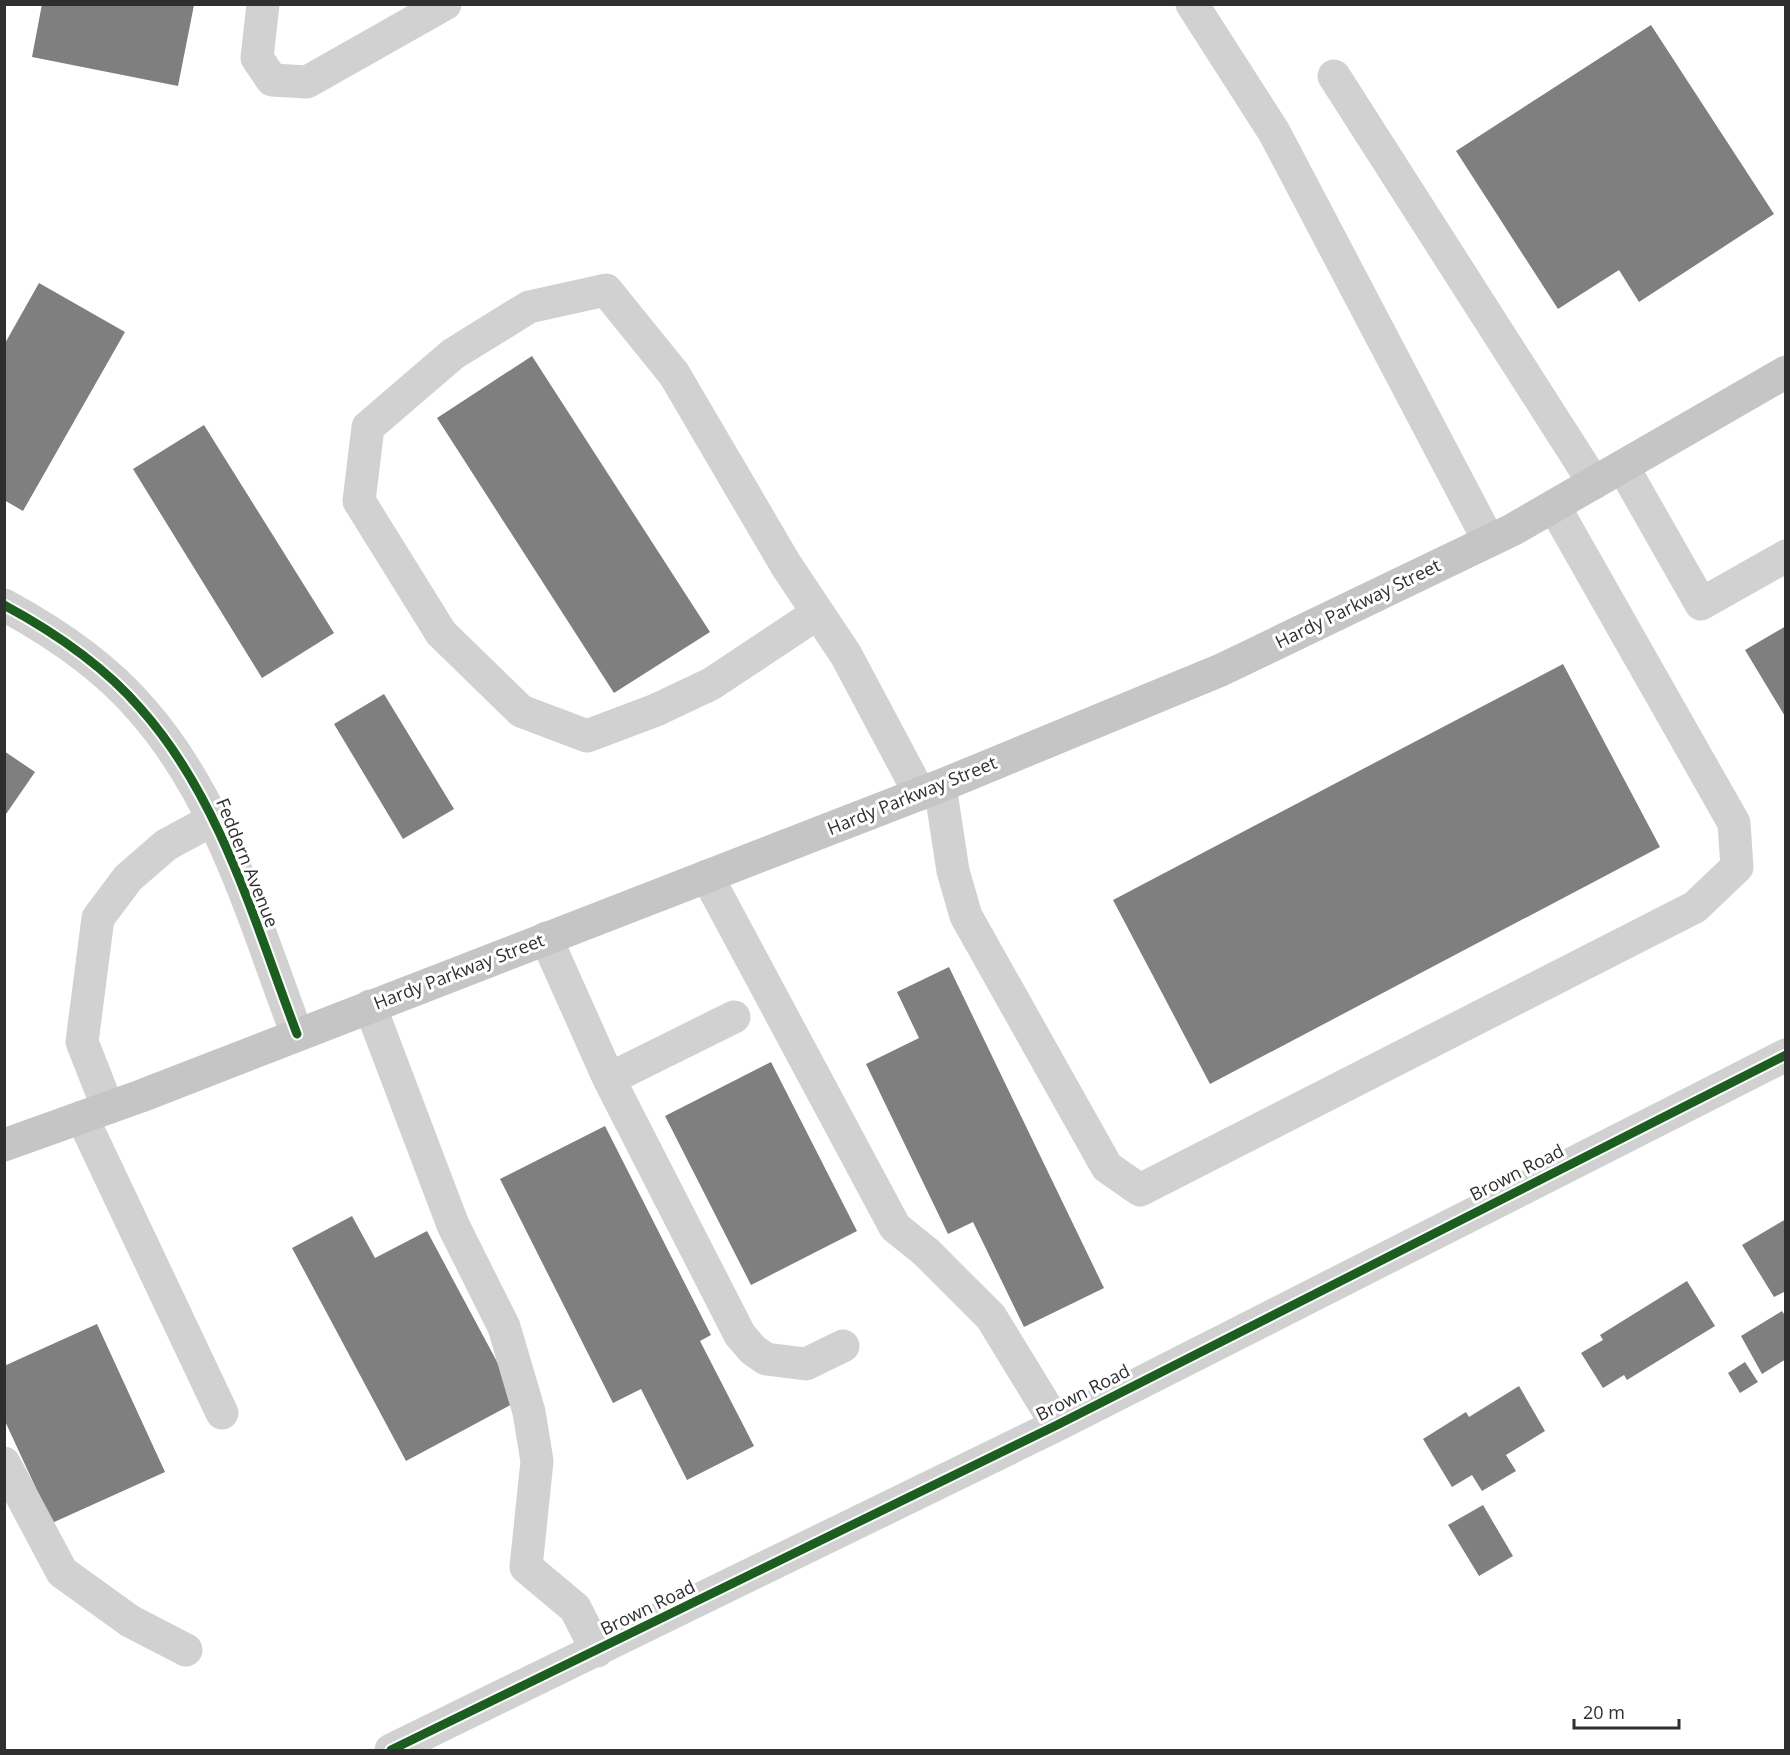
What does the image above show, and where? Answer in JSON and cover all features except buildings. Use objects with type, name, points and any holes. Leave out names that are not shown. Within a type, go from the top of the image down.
[{"type":"main road","name":"Hardy Parkway Street","points":[[4,1145],[95,1113],[930,790],[1221,670],[1489,541],[1623,467],[1785,372]]},
{"type":"street","points":[[263,4],[257,58],[272,80],[307,82],[445,4]]},
{"type":"street","points":[[1192,4],[1274,132],[1489,541]]},
{"type":"street","points":[[1334,76],[1594,483]]},
{"type":"street","points":[[818,613],[711,684],[656,710],[587,736],[521,711],[441,633],[359,501],[368,427],[453,354],[529,308],[606,290],[674,374],[786,565],[818,613],[846,655],[930,790],[966,916],[1107,1167],[1140,1190],[1695,908],[1737,867],[1734,823],[1554,506]]},
{"type":"street","points":[[1623,467],[1701,604],[1785,556]]},
{"type":"street","name":"Feddern Avenue","points":[[4,605],[33,621],[90,661],[141,708],[182,763],[214,819],[297,1034]]},
{"type":"street","points":[[214,819],[166,845],[128,878],[98,918],[82,1042],[95,1113],[222,1413]]},
{"type":"street","points":[[707,876],[895,1227],[926,1252],[991,1317],[1057,1425]]},
{"type":"street","points":[[546,938],[609,1079],[740,1335],[766,1359],[806,1364],[843,1346]]},
{"type":"street","points":[[370,1006],[453,1225],[504,1327],[529,1412],[537,1461],[526,1567],[574,1608],[597,1651]]},
{"type":"street","points":[[609,1079],[734,1017]]},
{"type":"street","name":"Brown Road","points":[[391,1750],[1057,1425],[1785,1055]]},
{"type":"street","points":[[4,1463],[62,1572],[130,1621],[186,1650]]},
{"type":"cycle path","points":[[4,605],[60,638],[95,664],[127,693],[169,744],[193,782],[233,864],[297,1034]]},
{"type":"cycle path","points":[[391,1750],[1057,1425],[1786,1055]]}]
